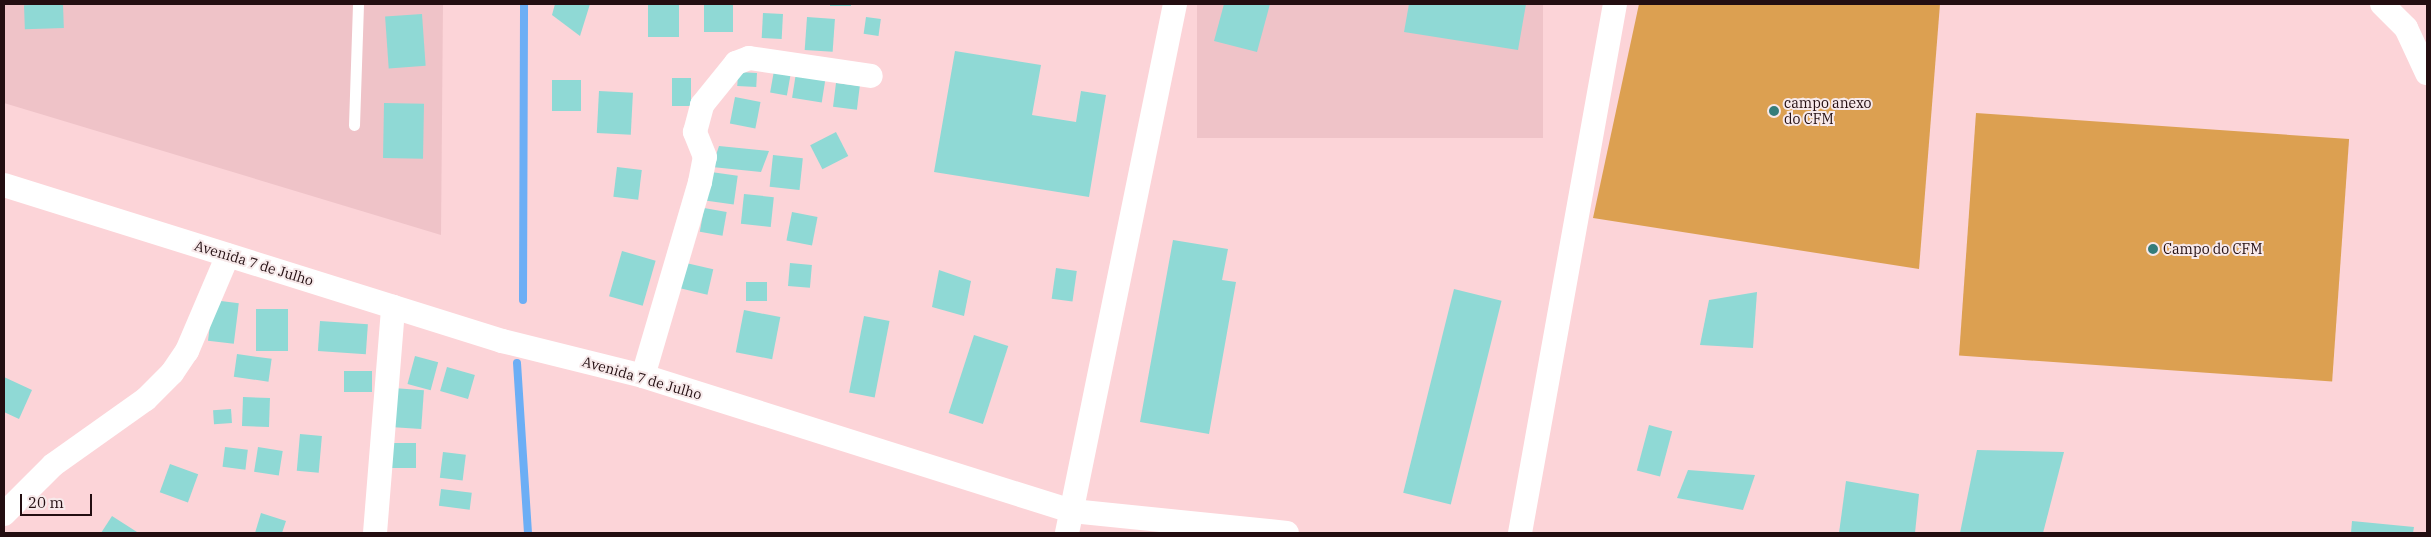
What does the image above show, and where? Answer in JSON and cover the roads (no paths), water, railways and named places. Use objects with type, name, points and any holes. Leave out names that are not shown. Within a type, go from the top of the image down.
[{"type":"street","points":[[1070,522],[1175,4]]},
{"type":"street","points":[[1520,533],[1615,4]]},
{"type":"street","points":[[2382,4],[2406,28],[2427,73]]},
{"type":"street","points":[[643,376],[700,182],[705,157],[695,132],[702,105],[736,63],[749,58],[871,76]]},
{"type":"street","name":"Avenida 7 de Julho","points":[[4,185],[502,341],[643,376],[1070,522],[1287,533]]},
{"type":"street","points":[[4,514],[53,465],[138,404],[172,373],[187,351],[228,255]]},
{"type":"street","points":[[374,533],[393,307]]},
{"type":"lane","points":[[354,125],[358,4]]},
{"type":"waterway","points":[[523,300],[524,4]]},
{"type":"waterway","points":[[517,363],[528,533]]},
{"type":"place","name":"campo anexo do CFM","points":[[1774,111]]},
{"type":"place","name":"Campo do CFM","points":[[2153,249]]}]
